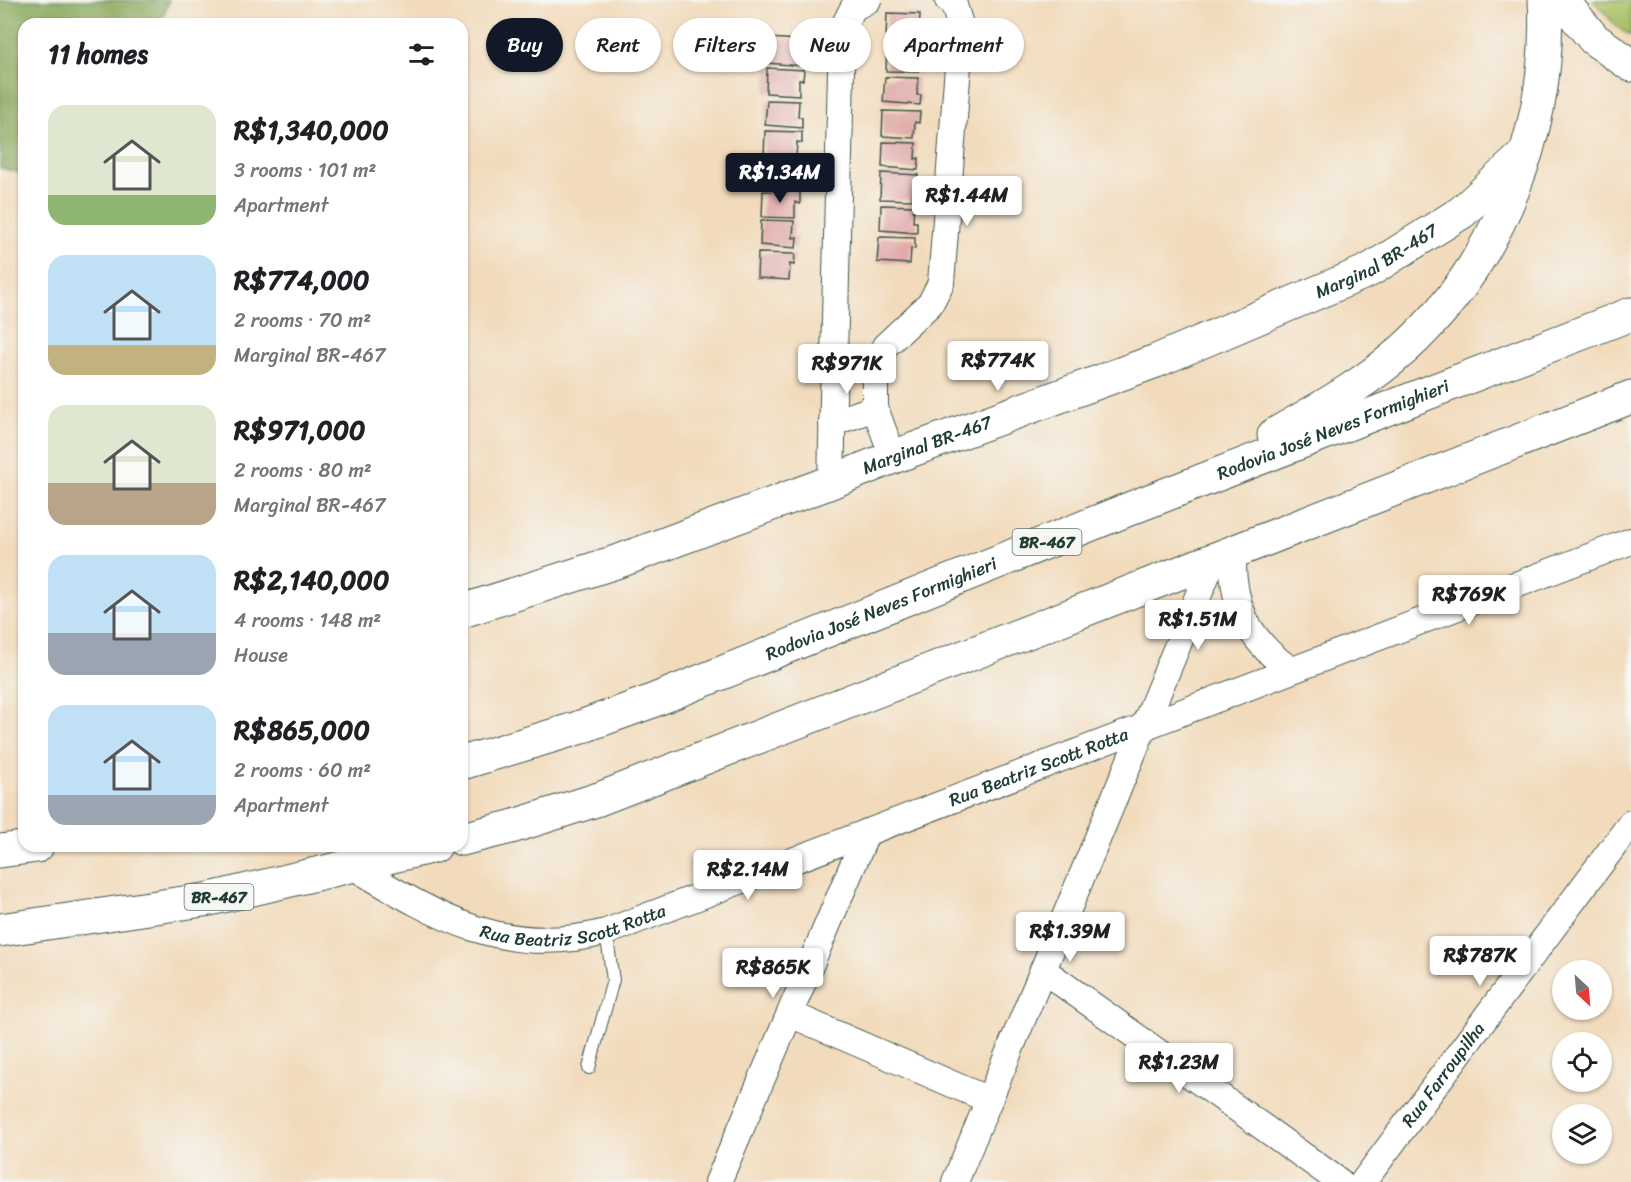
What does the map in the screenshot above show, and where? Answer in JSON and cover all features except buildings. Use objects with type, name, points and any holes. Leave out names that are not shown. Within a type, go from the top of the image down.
[{"type":"main road","points":[[1139,505],[1271,437],[1358,386],[1404,349],[1435,318],[1490,239],[1509,199],[1526,153],[1542,78],[1546,38],[1545,0]]},
{"type":"main road","points":[[1562,0],[1594,39],[1631,66]]},
{"type":"main road","name":"Marginal BR-467","points":[[468,609],[622,560],[893,457],[1156,361],[1370,270],[1462,212],[1526,153]]},
{"type":"main road","name":"Rodovia José Neves Formighieri","points":[[468,761],[575,729],[647,703],[1139,505],[1631,314]]},
{"type":"main road","points":[[468,838],[511,827],[599,799],[1631,397]]},
{"type":"main road","points":[[0,837],[18,832]]},
{"type":"main road","points":[[0,851],[18,849]]},
{"type":"main road","name":"BR-467","points":[[0,930],[210,899],[412,852]]},
{"type":"street","points":[[831,482],[842,30],[853,8],[868,0]]},
{"type":"street","points":[[893,457],[875,408],[875,368],[885,346],[930,304],[941,283],[961,28],[954,5],[948,0]]},
{"type":"street","points":[[832,423],[875,408]]},
{"type":"street","points":[[1144,726],[1631,541]]},
{"type":"street","points":[[1223,557],[1232,572],[1239,609],[1248,626],[1260,644],[1291,670]]},
{"type":"street","name":"Rua Beatriz Scott Rotta","points":[[955,1182],[1144,726],[1223,557]]},
{"type":"street","name":"Rua Beatriz Scott Rotta","points":[[354,867],[425,909],[494,935],[545,941],[576,939],[606,932],[1144,726]]},
{"type":"street","name":"Rua Farroupilha","points":[[1363,1182],[1631,823]]},
{"type":"street","points":[[718,1182],[867,832]]},
{"type":"street","points":[[1043,970],[1340,1182]]},
{"type":"street","points":[[790,1014],[989,1100]]},
{"type":"lane","points":[[589,1068],[613,980],[606,932]]},
{"type":"green space","points":[[0,0],[169,0],[163,18],[18,18],[18,172],[0,168]]},
{"type":"green space","points":[[1593,0],[1631,0],[1631,36],[1617,27]]}]
